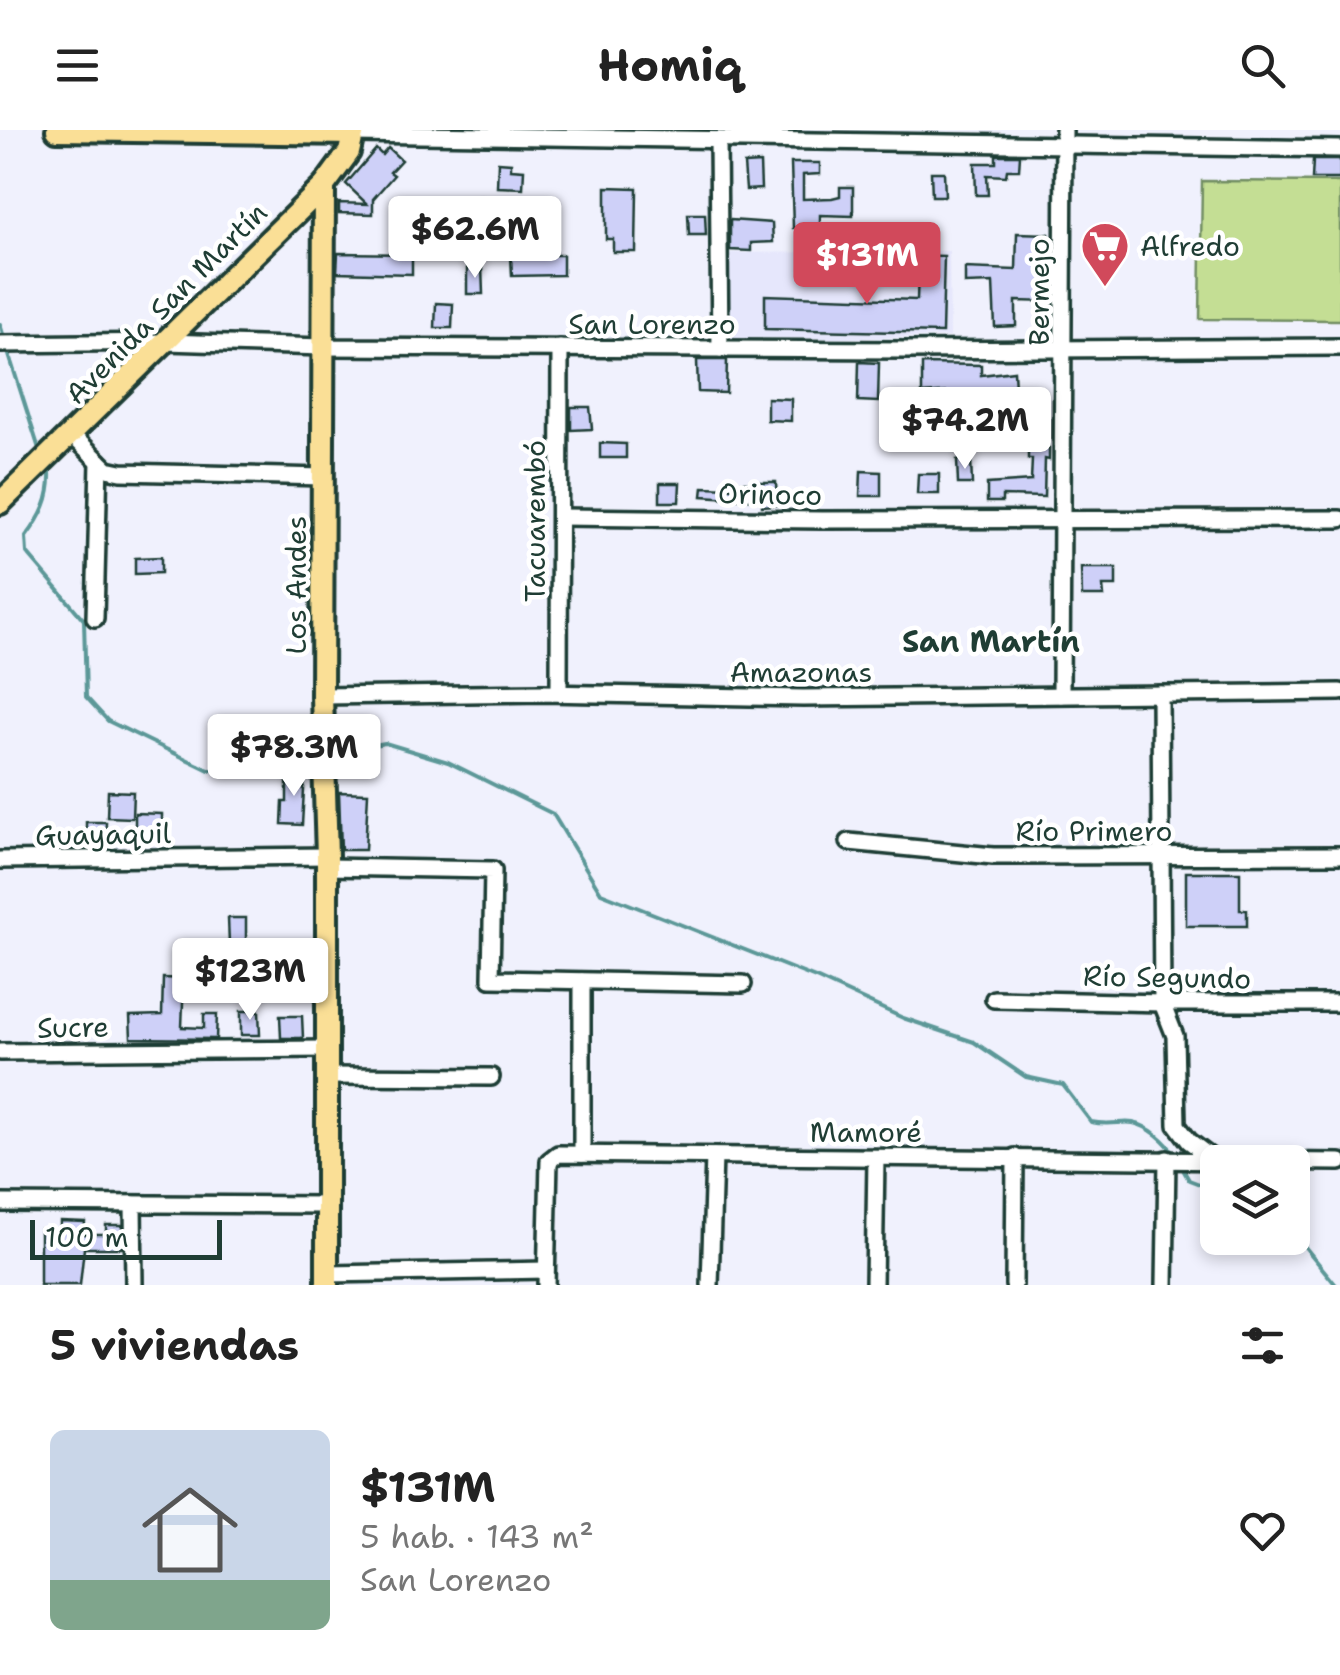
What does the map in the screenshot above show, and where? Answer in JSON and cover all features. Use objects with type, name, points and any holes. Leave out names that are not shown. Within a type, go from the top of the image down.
[{"type":"main road","points":[[57,130],[353,132]]},
{"type":"main road","name":"Avenida San Martín","points":[[0,503],[324,186],[349,152],[353,132]]},
{"type":"main road","name":"Los Andes","points":[[324,186],[322,696],[327,862],[328,1279]]},
{"type":"street","points":[[353,132],[656,134],[718,140],[1064,137],[1338,149],[1337,130]]},
{"type":"street","name":"Bermejo","points":[[1061,695],[1064,137]]},
{"type":"street","points":[[718,140],[720,349]]},
{"type":"street","name":"San Lorenzo","points":[[0,344],[166,342],[323,348],[720,349],[1340,347]]},
{"type":"street","name":"Tacuarembó","points":[[560,348],[560,693]]},
{"type":"street","points":[[72,434],[106,469],[121,472],[324,476]]},
{"type":"street","points":[[95,618],[98,461]]},
{"type":"street","name":"Orinoco","points":[[560,517],[1340,519]]},
{"type":"street","name":"Amazonas","points":[[322,696],[560,693],[803,698],[1340,692]]},
{"type":"street","points":[[1160,694],[1162,1003],[1176,1036],[1177,1125],[1200,1149]]},
{"type":"street","name":"Río Primero","points":[[849,842],[993,856],[1340,856]]},
{"type":"street","name":"Guayaquil","points":[[0,860],[327,862],[492,870],[491,979],[582,981]]},
{"type":"street","points":[[582,1154],[582,981],[742,984]]},
{"type":"street","name":"Río Segundo","points":[[994,999],[1340,1003]]},
{"type":"street","name":"Sucre","points":[[0,1052],[327,1049]]},
{"type":"street","points":[[328,1076],[491,1077]]},
{"type":"street","name":"Mamoré","points":[[546,1277],[548,1161],[558,1154],[1200,1160]]},
{"type":"street","points":[[710,1285],[714,1156]]},
{"type":"street","points":[[1014,1157],[1014,1285]]},
{"type":"street","points":[[874,1285],[876,1158]]},
{"type":"street","points":[[1165,1285],[1167,1160]]},
{"type":"street","name":"Mamoré","points":[[1310,1162],[1340,1162]]},
{"type":"street","points":[[0,1203],[326,1205]]},
{"type":"street","points":[[133,1204],[134,1285]]},
{"type":"street","points":[[328,1279],[546,1277]]},
{"type":"shaded area","points":[[949,251],[950,337],[730,339],[729,253]]},
{"type":"green space","points":[[1202,181],[1340,182],[1340,320],[1200,319]]},
{"type":"building","points":[[388,148],[401,160],[390,172],[394,175],[373,199],[373,214],[339,213],[339,203],[367,204],[346,184],[376,149],[382,155]]},
{"type":"building","points":[[996,155],[1020,155],[1019,170],[1007,170],[1006,176],[987,175],[988,195],[976,195],[975,163],[996,163]]},
{"type":"building","points":[[1313,160],[1340,160],[1340,179],[1312,179]]},
{"type":"building","points":[[498,162],[524,170],[523,188],[497,187]]},
{"type":"building","points":[[760,163],[761,189],[746,190],[744,164]]},
{"type":"building","points":[[791,163],[820,163],[820,174],[803,175],[803,199],[832,198],[840,196],[840,187],[853,187],[853,216],[820,215],[820,227],[793,228]]},
{"type":"building","points":[[931,172],[944,172],[945,196],[932,196]]},
{"type":"building","points":[[606,187],[637,188],[636,252],[613,252],[613,239],[606,239]]},
{"type":"building","points":[[481,196],[482,220],[462,220],[461,197]]},
{"type":"building","points":[[688,214],[705,214],[706,235],[689,235]]},
{"type":"building","points":[[730,220],[772,223],[773,242],[751,243],[751,251],[730,250]]},
{"type":"building","points":[[1017,233],[1049,234],[1047,277],[1051,277],[1051,302],[1016,301],[1016,326],[995,327],[993,283],[965,284],[965,268],[1016,270]]},
{"type":"building","points":[[338,253],[412,254],[412,274],[337,272]]},
{"type":"building","points":[[511,255],[563,255],[563,275],[512,276]]},
{"type":"building","points":[[906,255],[944,256],[942,333],[765,329],[765,295],[917,300],[918,272],[905,271]]},
{"type":"building","points":[[467,267],[482,267],[483,294],[467,294]]},
{"type":"building","points":[[436,303],[453,304],[452,328],[435,328]]},
{"type":"building","points":[[697,360],[727,360],[726,393],[698,392]]},
{"type":"building","points":[[859,362],[879,363],[878,402],[858,401]]},
{"type":"building","points":[[922,364],[981,365],[981,375],[1014,371],[1015,388],[922,394]]},
{"type":"building","points":[[767,398],[791,399],[791,421],[767,420]]},
{"type":"building","points":[[571,407],[590,407],[592,429],[571,430]]},
{"type":"building","points":[[600,443],[626,444],[626,458],[600,458]]},
{"type":"building","points":[[1028,447],[1049,448],[1044,497],[1002,496],[1002,502],[987,502],[987,484],[1031,481]]},
{"type":"building","points":[[971,459],[972,484],[958,484],[957,460]]},
{"type":"building","points":[[861,471],[881,472],[881,496],[860,496]]},
{"type":"building","points":[[918,474],[939,474],[939,494],[917,494]]},
{"type":"building","points":[[732,482],[776,482],[777,505],[762,506],[762,500],[702,496],[703,487],[732,488]]},
{"type":"building","points":[[660,483],[680,483],[679,502],[660,502]]},
{"type":"building","points":[[161,557],[161,573],[135,574],[135,558]]},
{"type":"building","points":[[1081,568],[1116,568],[1116,586],[1103,586],[1104,596],[1082,596]]},
{"type":"building","points":[[287,772],[305,772],[302,825],[282,824]]},
{"type":"building","points":[[108,791],[133,792],[132,818],[107,817]]},
{"type":"building","points":[[339,792],[368,793],[365,850],[341,850]]},
{"type":"building","points":[[135,813],[162,814],[162,834],[135,833]]},
{"type":"building","points":[[86,822],[106,822],[105,844],[86,844]]},
{"type":"building","points":[[1186,872],[1240,872],[1240,910],[1247,910],[1247,926],[1186,926]]},
{"type":"building","points":[[228,918],[246,918],[246,944],[229,944]]},
{"type":"building","points":[[163,978],[184,979],[182,1027],[204,1028],[204,1014],[217,1014],[216,1039],[131,1038],[130,1016],[162,1015]]},
{"type":"building","points":[[241,1011],[259,1011],[260,1035],[241,1035]]},
{"type":"building","points":[[280,1016],[302,1016],[303,1038],[281,1038]]},
{"type":"building","points":[[60,1221],[85,1222],[84,1234],[106,1234],[106,1225],[122,1225],[122,1248],[84,1248],[80,1285],[40,1285],[40,1229],[60,1229]]},
{"type":"waterway","points":[[0,324],[3,334]]},
{"type":"waterway","points":[[9,355],[39,449]]},
{"type":"waterway","points":[[50,472],[44,506],[26,537],[27,553],[84,620],[86,697],[108,721],[209,770],[263,768],[313,757]]},
{"type":"waterway","points":[[335,752],[385,743],[448,762],[553,814],[601,893],[818,979],[903,1018],[974,1042],[1026,1077],[1063,1085],[1091,1122],[1139,1125],[1156,1135],[1174,1154]]},
{"type":"waterway","points":[[1181,1166],[1189,1180],[1200,1184]]},
{"type":"waterway","points":[[1310,1253],[1336,1285]]},
{"type":"place","name":"Alfredo","points":[[1105,288]]},
{"type":"district","name":"San Martín","points":[[991,641]]}]
